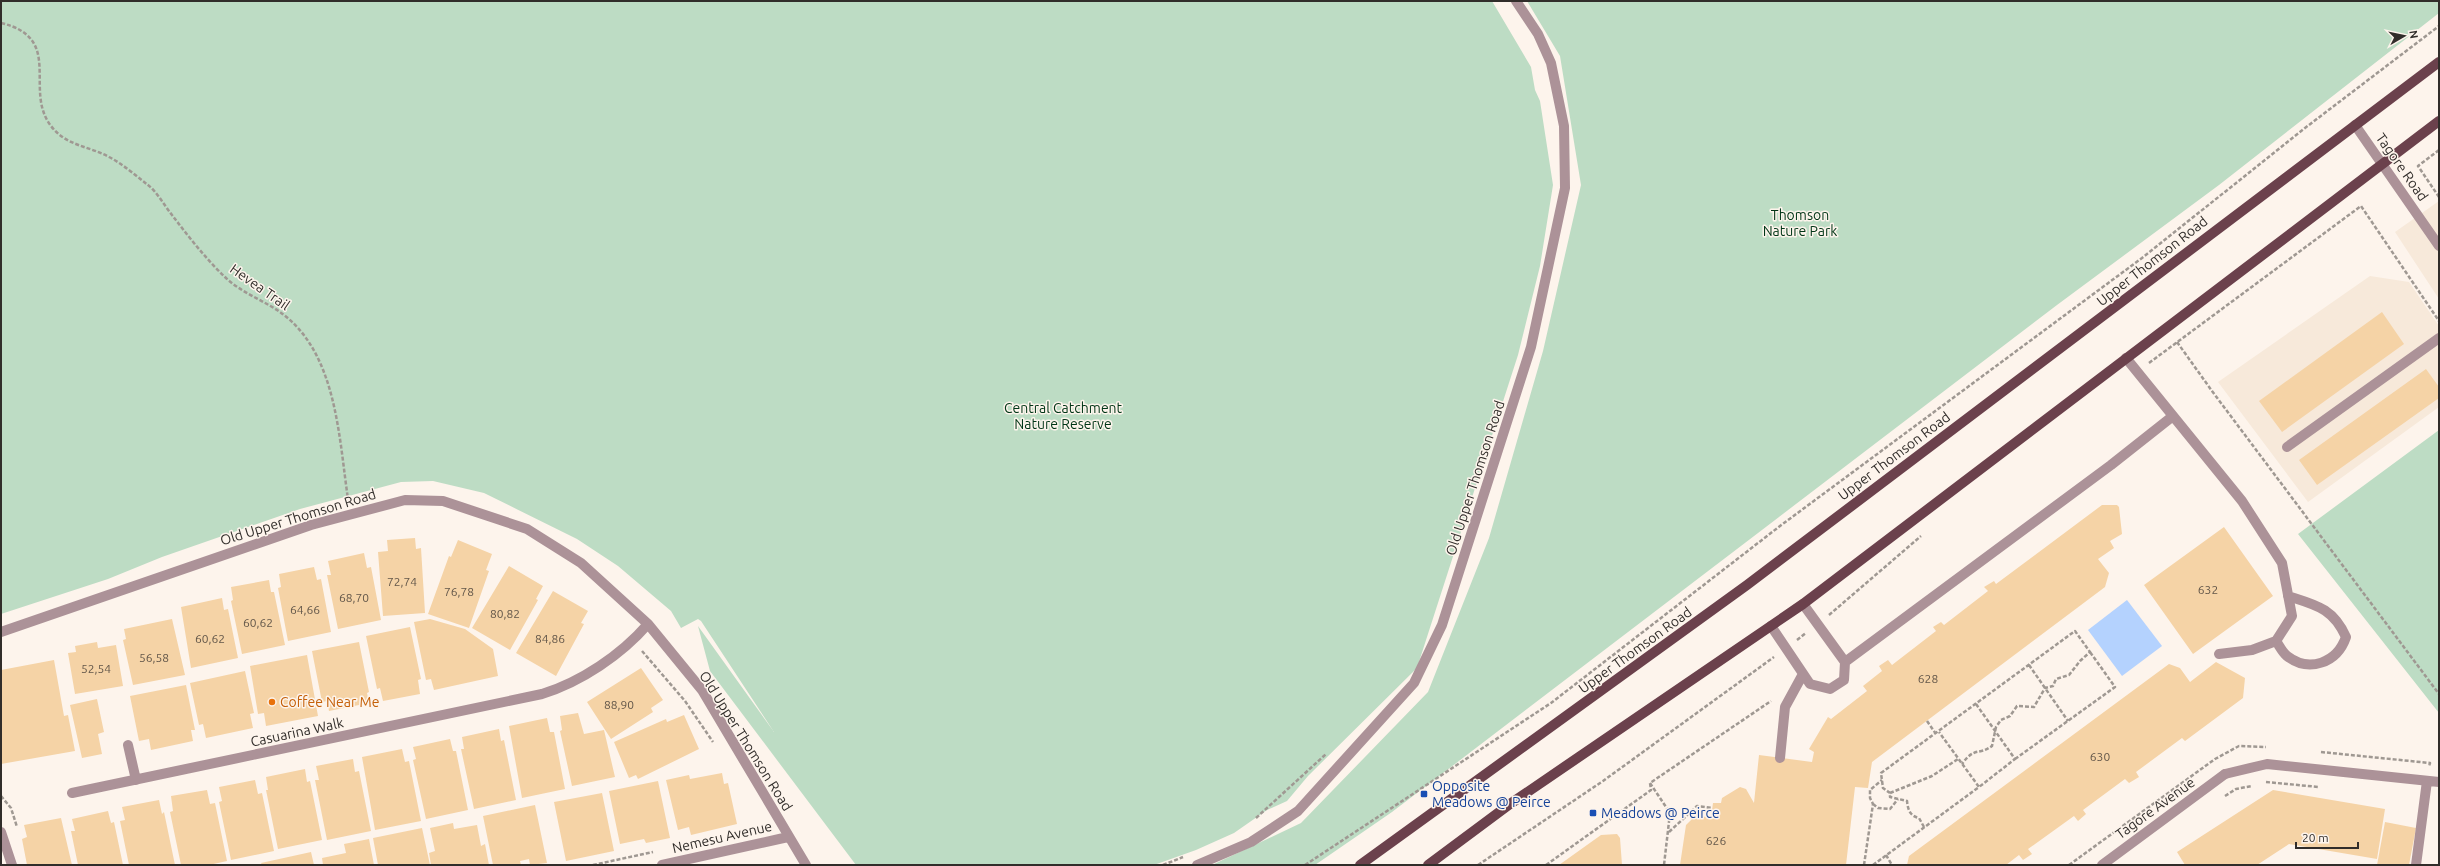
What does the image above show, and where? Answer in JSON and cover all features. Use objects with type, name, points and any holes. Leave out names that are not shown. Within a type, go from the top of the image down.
[{"type":"main road","name":"Upper Thomson Road","points":[[1360,865],[1747,586],[2439,62]]},
{"type":"main road","points":[[1428,865],[1510,804],[1803,604],[2439,121]]},
{"type":"street","name":"Old Upper Thomson Road","points":[[1197,865],[1251,842],[1298,811],[1414,683],[1442,625],[1531,347],[1565,188],[1564,126],[1551,64],[1538,34],[1516,1]]},
{"type":"street","name":"Tagore Road","points":[[2355,125],[2439,246]]},
{"type":"street","points":[[2287,447],[2439,338]]},
{"type":"street","points":[[2126,358],[2242,501],[2282,563],[2292,616],[2276,641],[2252,650],[2219,654]]},
{"type":"street","points":[[1845,662],[2111,465],[2172,416]]},
{"type":"street","name":"Old Upper Thomson Road","points":[[1,632],[304,527],[405,500],[443,501],[527,529],[581,563],[648,624],[702,690],[806,865]]},
{"type":"street","points":[[2276,641],[2285,655],[2297,662],[2309,665],[2320,664],[2333,657],[2343,646],[2346,637],[2332,615],[2318,606],[2288,596]]},
{"type":"street","points":[[1771,626],[1785,649],[1810,684],[1830,689],[1844,680],[1845,662],[1803,604]]},
{"type":"street","name":"Casuarina Walk","points":[[72,793],[542,694],[566,687],[636,638],[648,624]]},
{"type":"street","points":[[1780,758],[1786,707],[1803,674]]},
{"type":"street","points":[[128,745],[136,780]]},
{"type":"street","name":"Tagore Avenue","points":[[2102,865],[2226,774],[2267,764],[2427,781]]},
{"type":"street","points":[[2416,865],[2427,781],[2439,782]]},
{"type":"street","points":[[1,832],[12,865]]},
{"type":"street","name":"Nemesu Avenue","points":[[662,865],[788,837]]},
{"type":"path","name":"Hevea Trail","points":[[1,23],[23,32],[34,43],[40,57],[39,90],[42,109],[51,126],[64,140],[110,157],[149,186],[226,278],[285,316],[310,344],[327,378],[336,414],[350,514]]},
{"type":"path","points":[[1305,865],[1551,704],[1780,526],[2142,258],[2305,128],[2439,26]]},
{"type":"path","points":[[2439,150],[2418,166],[2439,196]]},
{"type":"path","points":[[2137,372],[2361,206],[2439,321]]},
{"type":"path","points":[[2177,342],[2439,694]]},
{"type":"path","points":[[1478,865],[1603,781],[1785,649],[1926,532]]},
{"type":"path","points":[[1872,865],[2115,687],[2075,631],[1881,774],[1883,788],[1890,793],[1890,797],[1907,801],[1909,812],[1913,817],[1919,818],[1924,826]]},
{"type":"path","points":[[641,649],[685,701],[716,746]]},
{"type":"path","points":[[1962,764],[1969,754],[1976,750],[1985,751],[1992,746],[1995,731],[2001,720],[2010,716],[2017,706],[2028,708],[2037,704],[2040,694],[2045,688],[2053,686],[2056,678],[2069,675],[2080,661],[2090,652]]},
{"type":"path","points":[[2029,665],[2068,721]]},
{"type":"path","points":[[1650,783],[1773,699],[1792,695]]},
{"type":"path","points":[[1976,704],[2016,759]]},
{"type":"path","points":[[1927,721],[1936,734]]},
{"type":"path","points":[[1939,732],[1979,787]]},
{"type":"path","points":[[1255,819],[1331,750]]},
{"type":"path","points":[[1890,793],[1932,776],[1958,759]]},
{"type":"path","points":[[1882,780],[1870,790],[1870,798],[1873,804],[1878,808],[1890,809],[1898,799]]},
{"type":"path","points":[[2261,783],[2268,782],[2322,787]]},
{"type":"path","points":[[1650,783],[1670,814],[1664,865]]},
{"type":"path","points":[[1546,865],[1650,790],[1650,783]]},
{"type":"path","points":[[2223,796],[2236,789],[2255,785]]},
{"type":"path","points":[[1864,865],[1873,804]]},
{"type":"path","points":[[1668,832],[1697,806],[1712,808]]},
{"type":"path","points":[[1163,865],[1190,854]]},
{"type":"path","points":[[1886,855],[1892,865]]},
{"type":"shaded area","points":[[2439,201],[2439,299],[2395,232]]},
{"type":"shaded area","points":[[2370,276],[2409,282],[2439,326],[2439,407],[2308,502],[2218,382]]},
{"type":"green space","name":"Central Catchment Nature Reserve","points":[[1,1],[1492,1],[1531,67],[1535,90],[1540,101],[1553,185],[1540,266],[1518,355],[1417,668],[1308,776],[1287,801],[1267,810],[1234,833],[1196,850],[1154,865],[856,865],[710,671],[698,626],[774,732],[701,621],[698,619],[681,628],[671,611],[618,566],[577,539],[484,493],[433,481],[401,482],[300,509],[162,557],[108,579],[1,614]]},
{"type":"green space","name":"Thomson Nature Park","points":[[1527,1],[2439,1],[2439,13],[2219,185],[2057,305],[1392,812],[1315,865],[1212,865],[1301,823],[1428,692],[1489,538],[1543,351],[1581,185],[1560,56]]},
{"type":"green space","points":[[2439,430],[2439,713],[2298,534]]},
{"type":"water","points":[[2127,600],[2162,646],[2122,676],[2088,630]]},
{"type":"building","points":[[2382,312],[2404,344],[2282,432],[2259,401]]},
{"type":"building","points":[[2426,369],[2439,387],[2439,398],[2317,485],[2299,460]]},
{"type":"building","points":[[2102,505],[2117,505],[2119,507],[2122,534],[2110,541],[2114,548],[2098,559],[2109,573],[2105,587],[1872,762],[1868,788],[1855,787],[1846,865],[1680,865],[1686,825],[1696,815],[1711,818],[1713,803],[1721,803],[1722,798],[1740,787],[1746,789],[1754,803],[1759,755],[1812,762],[1814,752],[1809,749],[1828,717],[1831,719],[1867,691],[1863,686],[1882,671],[1879,666],[1888,660],[1892,665],[1936,631],[1933,627],[1941,622],[1944,625],[1988,591],[1984,587],[1994,581],[1996,584]]},
{"type":"building","points":[[2224,527],[2273,596],[2193,654],[2144,585]]},
{"type":"building","points":[[415,538],[416,549],[421,548],[425,613],[383,616],[378,552],[388,551],[387,540]]},
{"type":"building","points":[[458,540],[492,554],[486,570],[489,571],[469,628],[428,614],[449,556],[451,557]]},
{"type":"building","points":[[364,553],[367,568],[371,567],[381,620],[338,629],[327,575],[331,575],[328,561]]},
{"type":"building","points":[[509,566],[543,586],[536,599],[538,600],[510,650],[472,628]]},
{"type":"building","points":[[314,567],[317,580],[321,579],[331,632],[288,641],[278,588],[281,587],[279,574]]},
{"type":"building","points":[[269,580],[271,592],[274,592],[285,645],[242,654],[231,601],[233,600],[231,587]]},
{"type":"building","points":[[553,591],[588,611],[581,623],[584,624],[556,676],[516,653]]},
{"type":"building","points":[[222,598],[224,610],[228,609],[238,658],[191,668],[181,607]]},
{"type":"building","points":[[172,619],[185,675],[133,685],[123,640],[126,639],[124,629]]},
{"type":"building","points":[[430,619],[465,629],[493,649],[498,676],[434,690],[431,679],[426,680],[414,622]]},
{"type":"building","points":[[410,627],[421,679],[418,680],[420,694],[383,701],[380,688],[377,689],[366,636]]},
{"type":"building","points":[[97,642],[98,648],[116,645],[123,686],[75,694],[68,653],[76,652],[75,646]]},
{"type":"building","points":[[359,642],[369,692],[367,693],[369,703],[329,711],[327,701],[322,702],[312,651]]},
{"type":"building","points":[[307,655],[318,716],[266,726],[264,713],[258,714],[250,666]]},
{"type":"building","points":[[54,660],[64,716],[68,715],[75,751],[1,764],[1,670]]},
{"type":"building","points":[[2216,662],[2245,678],[2243,698],[2185,741],[2182,738],[2136,772],[2139,777],[2129,783],[2125,779],[2083,810],[2086,814],[2078,821],[2074,816],[2028,849],[2032,854],[2023,860],[2019,855],[2006,865],[1907,865],[1909,856],[2169,664],[2180,668],[2190,682]]},
{"type":"building","points":[[641,668],[663,700],[651,708],[653,712],[611,739],[587,702]]},
{"type":"building","points":[[245,671],[254,713],[250,714],[253,728],[206,738],[203,724],[199,725],[190,683]]},
{"type":"building","points":[[186,685],[195,730],[191,730],[193,741],[151,750],[149,739],[139,741],[130,696]]},
{"type":"building","points":[[97,699],[104,732],[98,734],[102,754],[82,758],[70,705]]},
{"type":"building","points":[[578,713],[584,734],[604,730],[615,777],[572,786],[560,731],[562,730],[560,716]]},
{"type":"building","points":[[684,715],[699,749],[638,779],[636,775],[629,778],[614,742],[666,719],[667,722]]},
{"type":"building","points":[[547,718],[550,732],[554,732],[565,789],[522,798],[509,726]]},
{"type":"building","points":[[499,729],[501,741],[504,740],[516,800],[474,809],[461,749],[464,749],[462,737]]},
{"type":"building","points":[[450,739],[453,751],[456,751],[468,810],[426,819],[413,760],[416,759],[413,747]]},
{"type":"building","points":[[402,749],[405,762],[409,761],[421,821],[375,830],[362,757]]},
{"type":"building","points":[[353,759],[355,772],[359,771],[371,831],[327,840],[315,780],[319,780],[316,766]]},
{"type":"building","points":[[305,769],[307,782],[310,781],[322,840],[278,849],[266,790],[268,790],[266,777]]},
{"type":"building","points":[[722,773],[724,784],[728,783],[737,824],[691,835],[689,827],[678,830],[666,780],[689,775],[690,779]]},
{"type":"building","points":[[255,780],[258,794],[262,793],[274,851],[231,860],[219,802],[222,801],[219,787]]},
{"type":"building","points":[[658,781],[670,838],[646,843],[644,839],[620,844],[609,791]]},
{"type":"building","points":[[207,790],[210,804],[215,803],[227,861],[209,865],[181,865],[170,812],[173,811],[171,796]]},
{"type":"building","points":[[2273,790],[2385,809],[2377,859],[2289,844],[2257,865],[2185,865],[2177,852]]},
{"type":"building","points":[[602,793],[614,851],[566,861],[554,802]]},
{"type":"building","points":[[159,800],[162,814],[164,812],[175,865],[129,865],[120,821],[125,820],[122,807]]},
{"type":"building","points":[[535,805],[547,863],[530,865],[529,859],[520,861],[521,865],[493,865],[483,816]]},
{"type":"building","points":[[108,811],[111,823],[114,822],[123,865],[78,865],[71,831],[75,831],[72,819]]},
{"type":"building","points":[[61,818],[72,865],[27,865],[22,839],[27,837],[24,825]]},
{"type":"building","points":[[2385,822],[2416,828],[2409,865],[2377,865]]},
{"type":"building","points":[[453,823],[454,829],[477,825],[481,846],[485,844],[489,865],[431,865],[429,853],[435,851],[430,828]]},
{"type":"building","points":[[422,828],[430,865],[378,865],[373,838]]},
{"type":"building","points":[[1617,834],[1620,838],[1622,865],[1559,865],[1601,835]]},
{"type":"building","points":[[369,839],[374,865],[323,865],[322,858],[346,853],[344,844]]},
{"type":"building","points":[[311,852],[314,865],[262,865],[261,863]]},
{"type":"place","name":"Coffee Near Me","points":[[272,702]]},
{"type":"place","name":"Opposite Meadows @ Peirce","points":[[1424,794]]},
{"type":"place","name":"Meadows @ Peirce","points":[[1593,813]]}]
